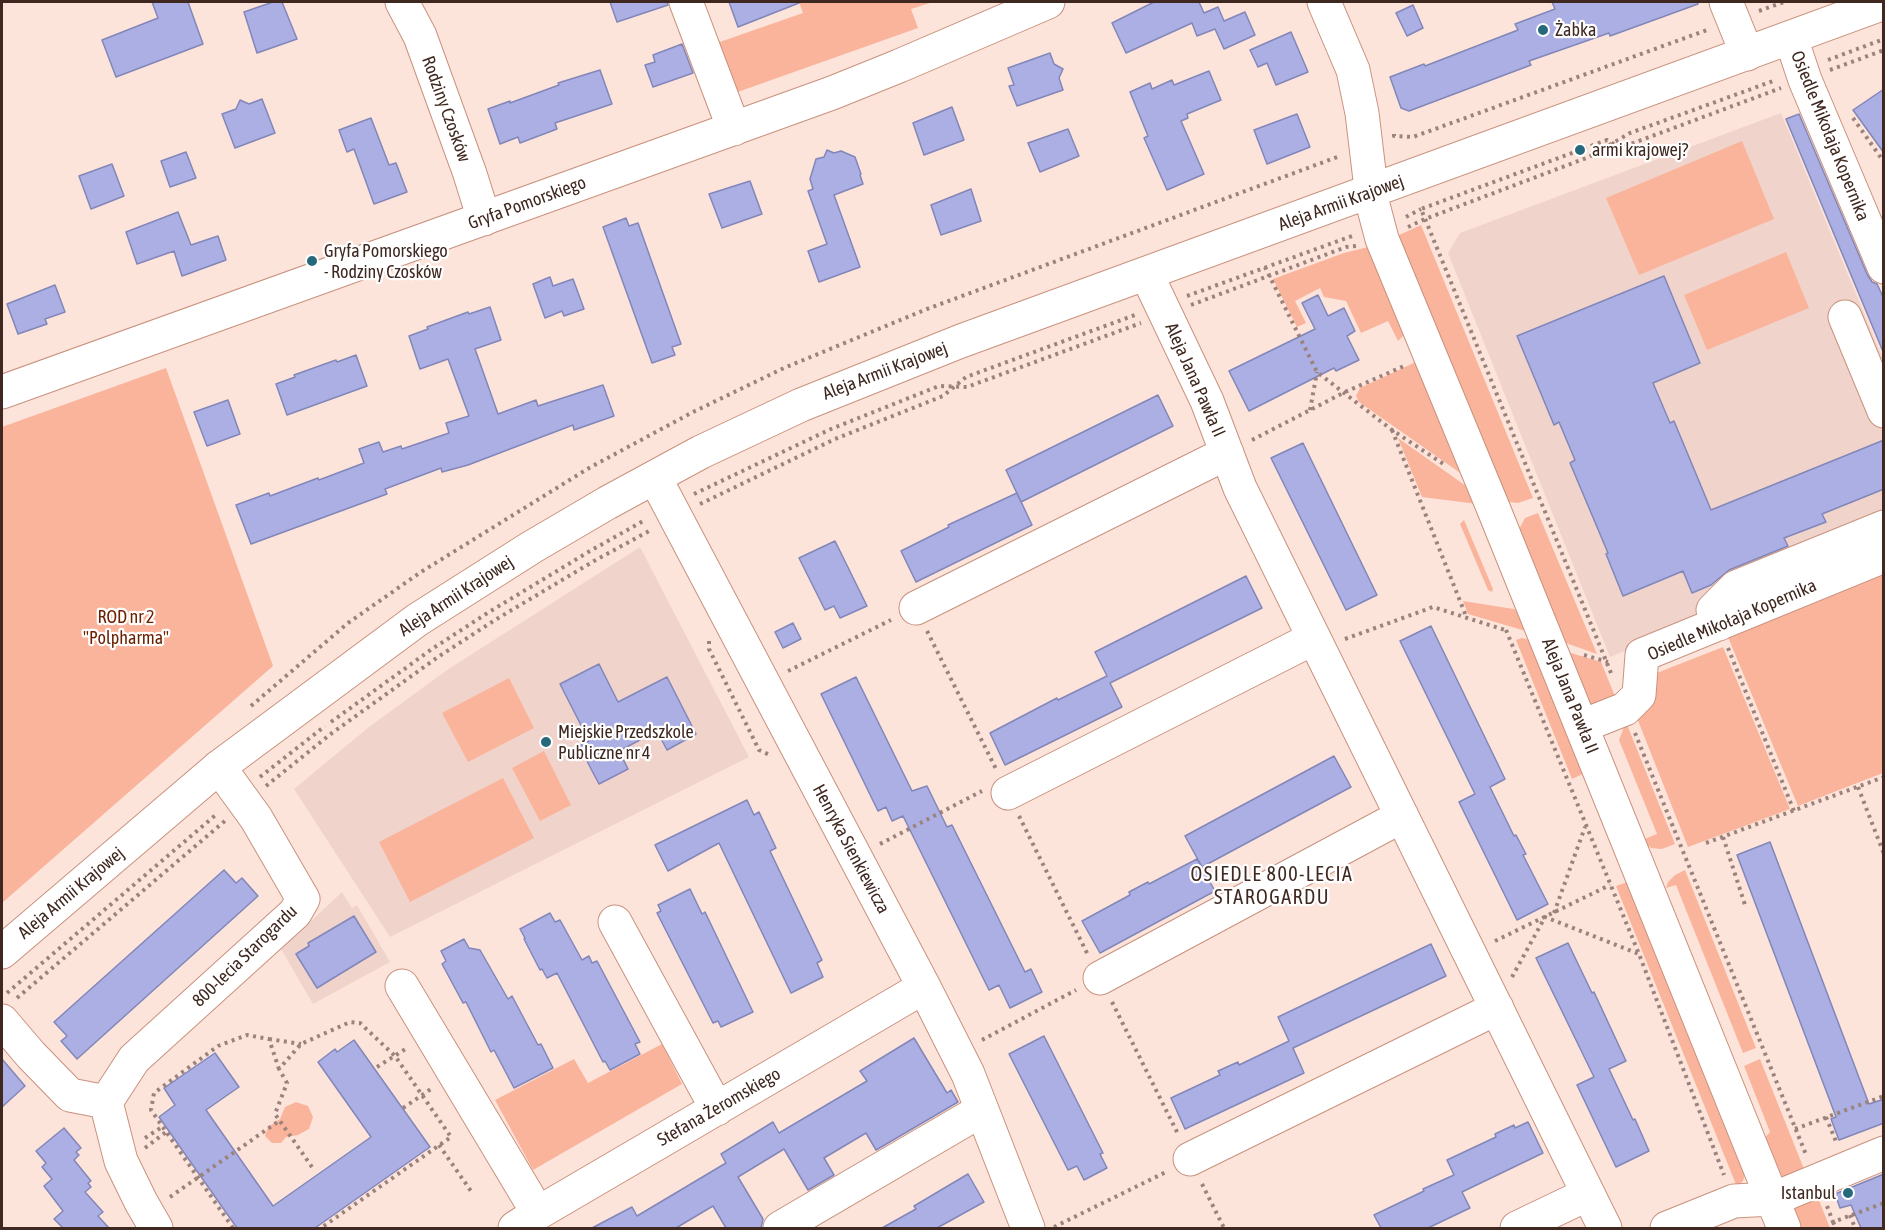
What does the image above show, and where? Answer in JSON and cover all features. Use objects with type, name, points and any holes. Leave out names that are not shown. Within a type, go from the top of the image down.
[{"type":"street","name":"Rodziny Czosków","points":[[402,2],[420,36],[470,174],[483,219]]},
{"type":"street","points":[[686,2],[734,129]]},
{"type":"street","name":"Gryfa Pomorskiego","points":[[2,392],[734,129],[899,66],[1048,2]]},
{"type":"street","name":"Aleja Jana Pawła II","points":[[1324,2],[1353,70],[1362,113],[1372,192],[1382,239],[1549,644],[1779,1214]]},
{"type":"street","name":"Aleja Armii Krajowej","points":[[2,952],[219,767],[417,620],[532,547],[701,452],[801,405],[962,341],[1884,3]]},
{"type":"street","points":[[1730,11],[1747,54]]},
{"type":"street","name":"Osiedle Mikołaja Kopernika","points":[[1791,38],[1803,75],[1884,267]]},
{"type":"street","name":"Aleja Jana Pawła II","points":[[1148,274],[1207,400],[1240,488],[1605,1228]]},
{"type":"street","points":[[1845,317],[1884,411]]},
{"type":"street","points":[[916,608],[1227,453]]},
{"type":"street","name":"Henryka Sienkiewicza","points":[[655,477],[958,1053],[1029,1226]]},
{"type":"street","points":[[1718,624],[1713,610],[1736,587],[1884,527]]},
{"type":"street","name":"Osiedle Mikołaja Kopernika","points":[[1626,708],[1639,694],[1642,655],[1884,556]]},
{"type":"street","points":[[1005,787],[1316,643]]},
{"type":"street","points":[[1582,726],[1626,708]]},
{"type":"street","name":"800-lecia Starogardu","points":[[106,1102],[134,1059],[295,914],[303,899],[256,818],[239,808],[219,767]]},
{"type":"street","points":[[1100,978],[1402,816]]},
{"type":"street","points":[[615,922],[717,1109]]},
{"type":"street","points":[[402,986],[454,1074],[526,1221]]},
{"type":"street","name":"Stefana Żeromskiego","points":[[526,1221],[924,987]]},
{"type":"street","points":[[1190,1160],[1496,1007]]},
{"type":"street","points":[[5,1012],[31,1055],[70,1095],[106,1102],[121,1161],[141,1202],[160,1215]]},
{"type":"street","points":[[780,1228],[982,1110]]},
{"type":"street","points":[[1667,1228],[1734,1201],[1779,1214],[1817,1181],[1884,1153]]},
{"type":"street","points":[[1517,1228],[1588,1194]]},
{"type":"path","points":[[1394,136],[1413,137],[1730,11],[1784,2]]},
{"type":"path","points":[[1836,1228],[1421,209],[1607,140],[1620,148],[1803,75],[1884,39]]},
{"type":"path","points":[[1405,229],[1425,219],[1589,157],[1630,133],[1884,50]]},
{"type":"path","points":[[5,1012],[239,808],[326,726],[432,649],[590,551],[831,429],[939,386],[967,387],[1265,267],[1355,236]]},
{"type":"path","points":[[2,998],[333,733],[438,657],[673,511],[825,444],[943,396],[966,377],[1268,276],[1346,247],[1357,246]]},
{"type":"path","points":[[1265,267],[1317,372],[1392,430],[1449,468]]},
{"type":"path","points":[[1227,453],[1345,392],[1430,354]]},
{"type":"path","points":[[1310,410],[1317,372]]},
{"type":"path","points":[[1392,430],[1466,617]]},
{"type":"path","points":[[1316,643],[1433,607],[1607,663],[1618,658]]},
{"type":"path","points":[[763,683],[916,608],[1224,1228]]},
{"type":"path","points":[[1718,624],[1794,811]]},
{"type":"path","points":[[1506,630],[1639,954],[1734,1201]]},
{"type":"path","points":[[1706,843],[1884,777]]},
{"type":"path","points":[[855,857],[1005,787]]},
{"type":"path","points":[[1858,787],[1884,854]]},
{"type":"path","points":[[1554,913],[1585,826]]},
{"type":"path","points":[[1723,837],[1746,908]]},
{"type":"path","points":[[1470,953],[1611,885]]},
{"type":"path","points":[[1545,917],[1639,954]]},
{"type":"path","points":[[1496,1007],[1545,917]]},
{"type":"path","points":[[958,1053],[1100,978]]},
{"type":"path","points":[[279,1069],[301,1044],[350,1022],[360,1023],[394,1056],[451,1137],[321,1228]]},
{"type":"path","points":[[377,1067],[430,1033]]},
{"type":"path","points":[[233,1228],[151,1110],[153,1093],[218,1046],[247,1035],[301,1044]]},
{"type":"path","points":[[269,1039],[279,1069],[287,1083],[275,1114],[312,1167]]},
{"type":"path","points":[[404,1108],[454,1074]]},
{"type":"path","points":[[1795,1129],[1884,1096]]},
{"type":"path","points":[[160,1215],[198,1178],[279,1121]]},
{"type":"path","points":[[153,1142],[166,1132]]},
{"type":"path","points":[[439,1145],[473,1194]]},
{"type":"path","points":[[1029,1226],[1190,1160]]},
{"type":"path","points":[[1833,1222],[1884,1203]]},
{"type":"path","points":[[1850,1215],[1856,1228]]},
{"type":"shaded area","points":[[1781,113],[1883,359],[1883,545],[1610,657],[1448,253],[1460,233]]},
{"type":"shaded area","name":"Miejskie Przedszkole Publiczne nr 4","points":[[640,547],[749,757],[390,937],[294,789],[369,727],[447,670]]},
{"type":"shaded area","points":[[342,892],[352,908],[357,905],[390,962],[313,1004],[281,949]]},
{"type":"green space","points":[[799,2],[933,2],[911,9],[918,28],[732,94],[714,44],[803,13]]},
{"type":"green space","points":[[1742,141],[1774,219],[1639,275],[1606,198]]},
{"type":"green space","points":[[1421,225],[1533,498],[1518,503],[1508,502],[1397,236]]},
{"type":"green space","points":[[1368,247],[1405,329],[1403,336],[1398,341],[1388,321],[1361,333],[1346,301],[1324,297],[1320,288],[1295,301],[1306,323],[1297,327],[1273,279],[1344,253]]},
{"type":"green space","points":[[1786,252],[1809,308],[1707,350],[1684,295]]},
{"type":"green space","points":[[1418,361],[1466,477],[1359,402],[1356,396],[1360,388]]},
{"type":"green space","name":"ROD nr 2 \"Polpharma\"","points":[[166,368],[273,666],[2,903],[2,427]]},
{"type":"green space","points":[[1398,438],[1469,488],[1477,504],[1422,497]]},
{"type":"green space","points":[[1538,513],[1597,654],[1560,641],[1519,529],[1525,518]]},
{"type":"green space","points":[[1464,520],[1493,589],[1492,592],[1488,590],[1460,524]]},
{"type":"green space","points":[[1883,559],[1883,773],[1798,806],[1723,625]]},
{"type":"green space","points":[[1463,601],[1520,610],[1529,632],[1468,614]]},
{"type":"green space","points":[[1522,638],[1534,641],[1587,772],[1572,779],[1516,640]]},
{"type":"green space","points":[[1723,647],[1790,809],[1688,847],[1635,713],[1649,676]]},
{"type":"green space","points":[[1564,651],[1601,662],[1617,701],[1592,707],[1585,702]]},
{"type":"green space","points":[[509,678],[534,728],[468,762],[442,713]]},
{"type":"green space","points":[[1626,722],[1675,844],[1662,849],[1651,848],[1642,840],[1657,834],[1619,740]]},
{"type":"green space","points":[[544,751],[571,805],[540,821],[512,768]]},
{"type":"green space","points":[[503,778],[534,838],[410,902],[379,842]]},
{"type":"green space","points":[[1685,870],[1756,1048],[1743,1053],[1676,885],[1666,888],[1675,875]]},
{"type":"green space","points":[[1630,881],[1746,1172],[1743,1181],[1737,1187],[1616,886]]},
{"type":"green space","points":[[662,1044],[682,1084],[533,1170],[495,1100],[574,1059],[588,1083]]},
{"type":"green space","points":[[1760,1059],[1806,1174],[1794,1178],[1783,1177],[1772,1167],[1761,1142],[1770,1132],[1744,1066]]},
{"type":"green space","points":[[296,1102],[308,1106],[313,1117],[309,1129],[298,1135],[286,1137],[281,1143],[272,1143],[265,1136],[268,1127],[280,1119],[285,1107]]},
{"type":"green space","points":[[1815,1190],[1830,1228],[1797,1228],[1793,1210],[1798,1200]]},
{"type":"building","points":[[152,2],[188,2],[203,44],[116,77],[102,40],[158,18]]},
{"type":"building","points":[[273,2],[282,2],[297,39],[257,53],[244,12]]},
{"type":"building","points":[[610,2],[667,2],[668,5],[617,22]]},
{"type":"building","points":[[729,2],[799,2],[799,3],[738,27]]},
{"type":"building","points":[[1154,2],[1199,2],[1204,13],[1218,7],[1224,21],[1245,12],[1255,35],[1224,49],[1215,29],[1197,36],[1192,23],[1126,53],[1112,23]]},
{"type":"building","points":[[1552,2],[1698,2],[1698,4],[1610,36],[1609,33],[1529,61],[1531,65],[1409,111],[1401,108],[1390,77],[1518,30],[1515,24],[1555,9]]},
{"type":"building","points":[[1413,5],[1423,28],[1407,36],[1396,13]]},
{"type":"building","points":[[1291,32],[1308,72],[1276,85],[1267,63],[1258,67],[1250,50]]},
{"type":"building","points":[[682,44],[693,73],[653,87],[645,65],[655,62],[653,55]]},
{"type":"building","points":[[1050,53],[1054,64],[1063,69],[1059,78],[1063,90],[1017,106],[1009,86],[1014,85],[1008,68]]},
{"type":"building","points":[[600,70],[612,104],[555,123],[557,129],[520,143],[518,137],[500,144],[488,109]]},
{"type":"building","points":[[1209,71],[1221,100],[1187,114],[1188,118],[1181,121],[1204,174],[1167,190],[1144,138],[1148,136],[1130,92],[1150,83],[1152,89],[1172,80],[1174,85]]},
{"type":"building","points":[[1884,89],[1884,153],[1853,110]]},
{"type":"building","points":[[262,99],[275,133],[235,148],[222,114],[236,109],[240,100],[249,104]]},
{"type":"building","points":[[952,107],[964,140],[924,155],[913,123]]},
{"type":"building","points":[[1297,114],[1310,147],[1267,164],[1254,130]]},
{"type":"building","points":[[1799,114],[1867,274],[1872,282],[1877,284],[1884,299],[1884,354],[1786,119]]},
{"type":"building","points":[[371,118],[389,165],[396,163],[407,192],[374,204],[354,149],[347,152],[339,130]]},
{"type":"building","points":[[1068,129],[1079,156],[1040,172],[1028,143]]},
{"type":"building","points":[[827,150],[834,153],[841,151],[855,157],[861,174],[863,184],[834,195],[860,267],[819,282],[808,251],[827,244],[808,191],[813,189],[810,179],[816,159],[824,157]]},
{"type":"building","points":[[186,152],[196,178],[170,187],[161,161]]},
{"type":"building","points":[[112,164],[124,196],[91,209],[79,176]]},
{"type":"building","points":[[750,181],[762,214],[722,228],[709,194]]},
{"type":"building","points":[[971,189],[981,221],[941,235],[931,205]]},
{"type":"building","points":[[178,212],[191,245],[218,236],[226,260],[182,276],[174,251],[137,264],[126,232]]},
{"type":"building","points":[[626,218],[629,226],[638,223],[681,344],[672,347],[675,355],[652,363],[603,227]]},
{"type":"building","points":[[1664,276],[1700,363],[1653,383],[1670,423],[1674,421],[1711,510],[1884,440],[1884,489],[1822,514],[1826,522],[1784,538],[1788,546],[1729,570],[1711,585],[1692,593],[1683,571],[1623,596],[1606,554],[1608,553],[1570,463],[1575,460],[1559,422],[1554,425],[1517,336]]},
{"type":"building","points":[[550,277],[553,286],[573,279],[584,309],[564,316],[562,311],[545,318],[533,284]]},
{"type":"building","points":[[55,285],[65,312],[45,319],[47,324],[18,334],[7,304]]},
{"type":"building","points":[[1318,295],[1328,316],[1344,308],[1355,331],[1347,336],[1359,360],[1336,371],[1334,368],[1249,411],[1229,371],[1315,329],[1302,303]]},
{"type":"building","points":[[490,307],[501,340],[475,349],[498,414],[536,400],[538,406],[603,385],[614,416],[574,430],[573,425],[468,465],[442,472],[441,468],[385,489],[387,494],[251,544],[236,505],[269,493],[270,496],[318,478],[319,480],[364,463],[359,449],[379,442],[383,452],[401,446],[402,449],[449,433],[446,423],[469,416],[448,359],[420,369],[409,336],[468,312],[469,314]]},
{"type":"building","points":[[356,355],[367,386],[287,415],[276,384],[295,377],[294,375]]},
{"type":"building","points":[[1158,395],[1173,426],[1021,502],[1006,470]]},
{"type":"building","points":[[228,400],[240,434],[207,446],[194,412]]},
{"type":"building","points":[[1303,443],[1377,595],[1346,610],[1271,458]]},
{"type":"building","points":[[1017,493],[1032,525],[916,582],[901,551],[949,527],[948,525]]},
{"type":"building","points":[[835,541],[867,606],[840,618],[834,606],[825,610],[799,558]]},
{"type":"building","points":[[1246,576],[1262,608],[1110,683],[1122,707],[1005,765],[990,733],[1057,698],[1058,700],[1107,676],[1095,652]]},
{"type":"building","points":[[793,623],[801,639],[783,648],[775,632]]},
{"type":"building","points":[[1431,626],[1505,779],[1490,787],[1514,836],[1516,835],[1526,854],[1523,855],[1548,904],[1517,920],[1459,802],[1475,794],[1400,641]]},
{"type":"building","points":[[599,664],[618,702],[667,677],[696,734],[667,750],[657,731],[619,751],[628,769],[599,784],[579,746],[589,741],[560,684]]},
{"type":"building","points":[[856,677],[912,791],[927,786],[947,827],[952,825],[1025,972],[1031,969],[1042,992],[1010,1008],[999,985],[989,990],[903,816],[892,821],[886,807],[878,811],[821,694]]},
{"type":"building","points":[[1334,756],[1351,787],[1202,867],[1185,836]]},
{"type":"building","points":[[747,800],[754,815],[759,812],[776,848],[770,851],[822,960],[817,963],[823,977],[791,993],[719,843],[668,871],[655,845]]},
{"type":"building","points":[[1770,842],[1869,1104],[1884,1099],[1884,1123],[1839,1140],[1831,1119],[1836,1117],[1737,855]]},
{"type":"building","points":[[1197,859],[1215,891],[1100,953],[1082,921],[1130,895],[1129,892]]},
{"type":"building","points":[[224,870],[236,883],[242,878],[258,896],[77,1059],[61,1041],[67,1036],[54,1022]]},
{"type":"building","points":[[690,889],[702,914],[705,912],[753,1012],[721,1027],[718,1021],[713,1023],[657,913],[661,911],[658,905]]},
{"type":"building","points":[[550,913],[555,922],[560,920],[582,960],[589,956],[592,963],[597,961],[640,1042],[635,1044],[640,1054],[610,1070],[605,1061],[603,1062],[557,973],[547,978],[542,969],[540,970],[520,929]]},
{"type":"building","points":[[354,916],[376,952],[317,988],[296,954],[309,946],[308,943]]},
{"type":"building","points":[[464,939],[469,948],[480,950],[508,999],[512,996],[553,1068],[514,1088],[494,1050],[491,1052],[466,1002],[463,1003],[442,964],[446,961],[441,951]]},
{"type":"building","points":[[1568,943],[1626,1061],[1609,1069],[1649,1151],[1616,1167],[1577,1085],[1594,1077],[1536,958]]},
{"type":"building","points":[[1431,944],[1446,976],[1293,1048],[1304,1073],[1185,1129],[1171,1098],[1220,1075],[1218,1071],[1238,1062],[1239,1065],[1289,1041],[1278,1017]]},
{"type":"building","points":[[1044,1036],[1103,1153],[1100,1154],[1107,1168],[1084,1180],[1077,1166],[1068,1170],[1009,1054]]},
{"type":"building","points":[[914,1038],[947,1093],[951,1090],[958,1102],[876,1150],[866,1133],[824,1158],[834,1175],[808,1190],[784,1149],[738,1177],[763,1219],[761,1228],[726,1228],[713,1206],[676,1228],[592,1228],[632,1207],[637,1216],[726,1163],[721,1154],[773,1122],[779,1133],[867,1081],[860,1071]]},
{"type":"building","points":[[354,1040],[430,1147],[315,1228],[237,1228],[159,1117],[175,1105],[164,1088],[215,1053],[239,1087],[206,1110],[273,1206],[371,1137],[318,1062],[335,1049],[337,1052]]},
{"type":"building","points":[[2,1059],[25,1086],[2,1107]]},
{"type":"building","points":[[1528,1122],[1543,1153],[1462,1192],[1470,1208],[1428,1228],[1381,1228],[1374,1215],[1454,1175],[1447,1160],[1496,1137],[1495,1134],[1514,1125],[1515,1128]]},
{"type":"building","points":[[64,1128],[81,1148],[76,1152],[79,1155],[74,1160],[91,1181],[88,1183],[91,1187],[85,1192],[103,1212],[98,1216],[109,1228],[63,1228],[54,1219],[63,1211],[44,1186],[52,1179],[42,1167],[46,1163],[36,1151]]},
{"type":"building","points":[[968,1174],[984,1202],[937,1228],[882,1228],[916,1209],[914,1206]]},
{"type":"building","points":[[1884,1174],[1884,1228],[1861,1228],[1851,1205],[1840,1208],[1835,1194]]},
{"type":"place","name":"Żabka","points":[[1543,30]]},
{"type":"place","name":"armi krajowej?","points":[[1580,150]]},
{"type":"place","name":"Gryfa Pomorskiego - Rodziny Czosków","points":[[312,261]]},
{"type":"place","name":"Miejskie Przedszkole Publiczne nr 4","points":[[546,742]]},
{"type":"place","name":"Istanbul","points":[[1848,1193]]},
{"type":"district","name":"OSIEDLE 800-LECIA STAROGARDU","points":[[1272,886]]}]
